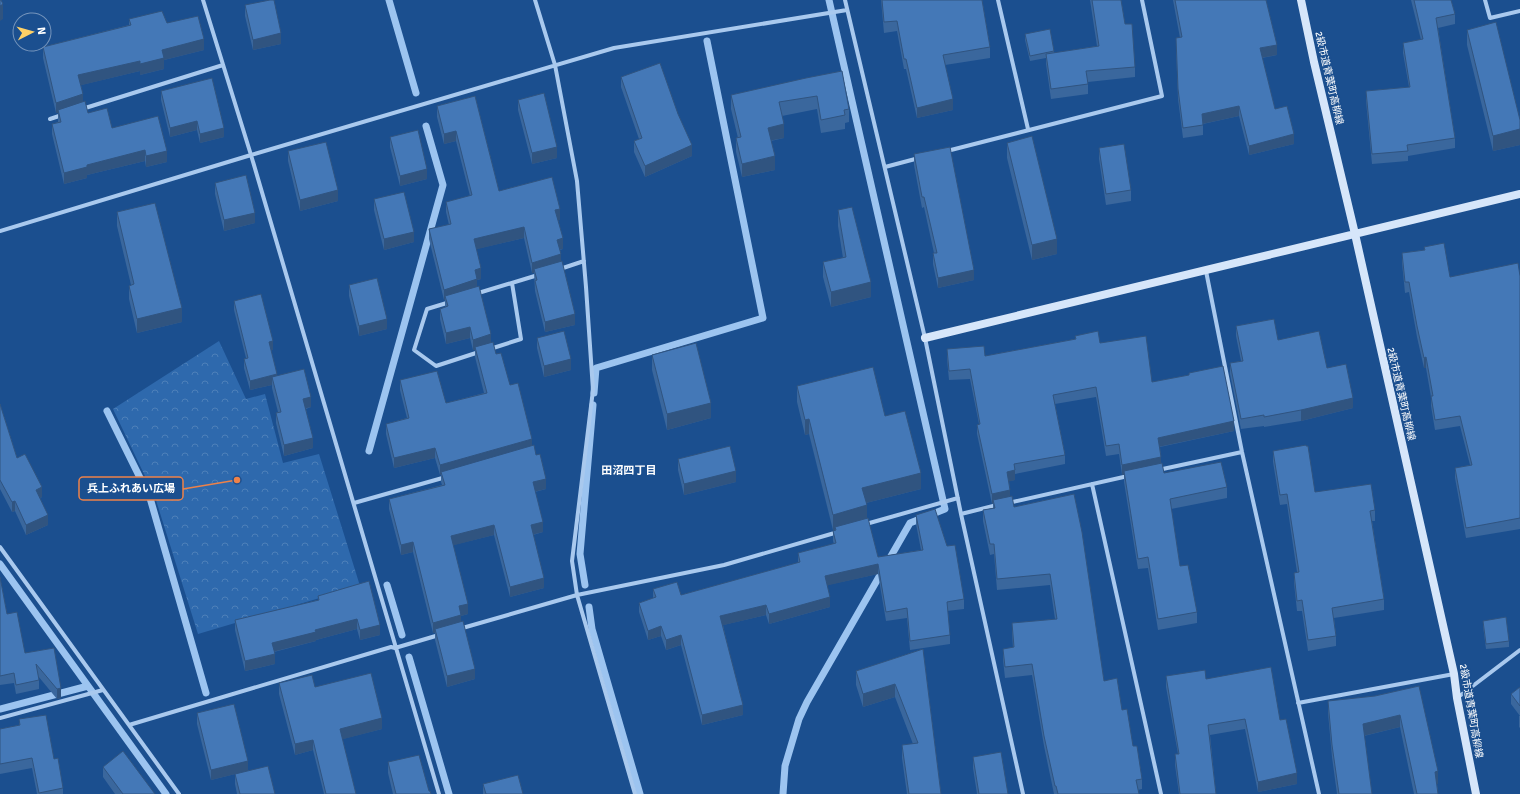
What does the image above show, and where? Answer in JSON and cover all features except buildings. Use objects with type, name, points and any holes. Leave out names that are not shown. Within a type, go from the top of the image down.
[{"type":"street","points":[[203,0],[251,155],[438,794]]},
{"type":"street","points":[[535,0],[555,65],[577,181],[593,390],[572,562],[577,595],[635,794]]},
{"type":"street","points":[[845,0],[925,338],[961,514],[1024,794]]},
{"type":"street","points":[[998,0],[1028,129]]},
{"type":"street","points":[[945,151],[1162,96],[1142,0]]},
{"type":"street","name":"2級市道青葉町高柳線","points":[[1301,0],[1454,674],[1457,698],[1476,794]]},
{"type":"street","points":[[1486,0],[1490,18],[1520,11]]},
{"type":"street","points":[[0,231],[614,48],[848,10]]},
{"type":"street","points":[[80,110],[223,65]]},
{"type":"street","points":[[50,119],[65,114]]},
{"type":"street","points":[[885,167],[922,157]]},
{"type":"street","points":[[925,338],[1520,194]]},
{"type":"street","points":[[555,270],[584,262]]},
{"type":"street","points":[[1206,271],[1242,452],[1319,794]]},
{"type":"street","points":[[469,296],[541,274]]},
{"type":"street","points":[[455,300],[427,309],[414,350],[436,366],[521,339],[512,283]]},
{"type":"street","points":[[1152,471],[1242,452]]},
{"type":"street","points":[[354,504],[453,475]]},
{"type":"street","points":[[961,514],[1130,476]]},
{"type":"street","points":[[1092,484],[1161,794]]},
{"type":"street","points":[[862,525],[958,498]]},
{"type":"street","points":[[456,630],[577,595],[724,564],[839,532]]},
{"type":"street","points":[[0,547],[180,794]]},
{"type":"street","points":[[129,725],[390,647],[396,648],[441,635]]},
{"type":"street","points":[[1457,698],[1520,650]]},
{"type":"street","points":[[1298,703],[1454,674]]},
{"type":"street","points":[[0,718],[103,690]]},
{"type":"green space","points":[[219,341],[246,399],[265,394],[283,463],[319,454],[360,586],[198,634],[155,497],[113,409]]},
{"type":"waterway","points":[[389,0],[416,93]]},
{"type":"waterway","points":[[783,794],[785,766],[799,719],[807,702],[910,523],[945,509],[829,0]]},
{"type":"waterway","points":[[594,393],[596,368],[763,318],[707,41]]},
{"type":"waterway","points":[[369,451],[443,185],[426,126]]},
{"type":"waterway","points":[[585,585],[580,554],[593,405]]},
{"type":"waterway","points":[[107,411],[150,498],[206,693]]},
{"type":"waterway","points":[[0,564],[166,794]]},
{"type":"waterway","points":[[387,585],[402,635]]},
{"type":"waterway","points":[[589,607],[592,629],[640,794]]},
{"type":"waterway","points":[[409,657],[449,794]]},
{"type":"waterway","points":[[0,709],[88,686]]},
{"type":"place","name":"兵上ふれあい広場","points":[[237,480]]},
{"type":"district","name":"田沼四丁目","points":[[629,470]]}]
